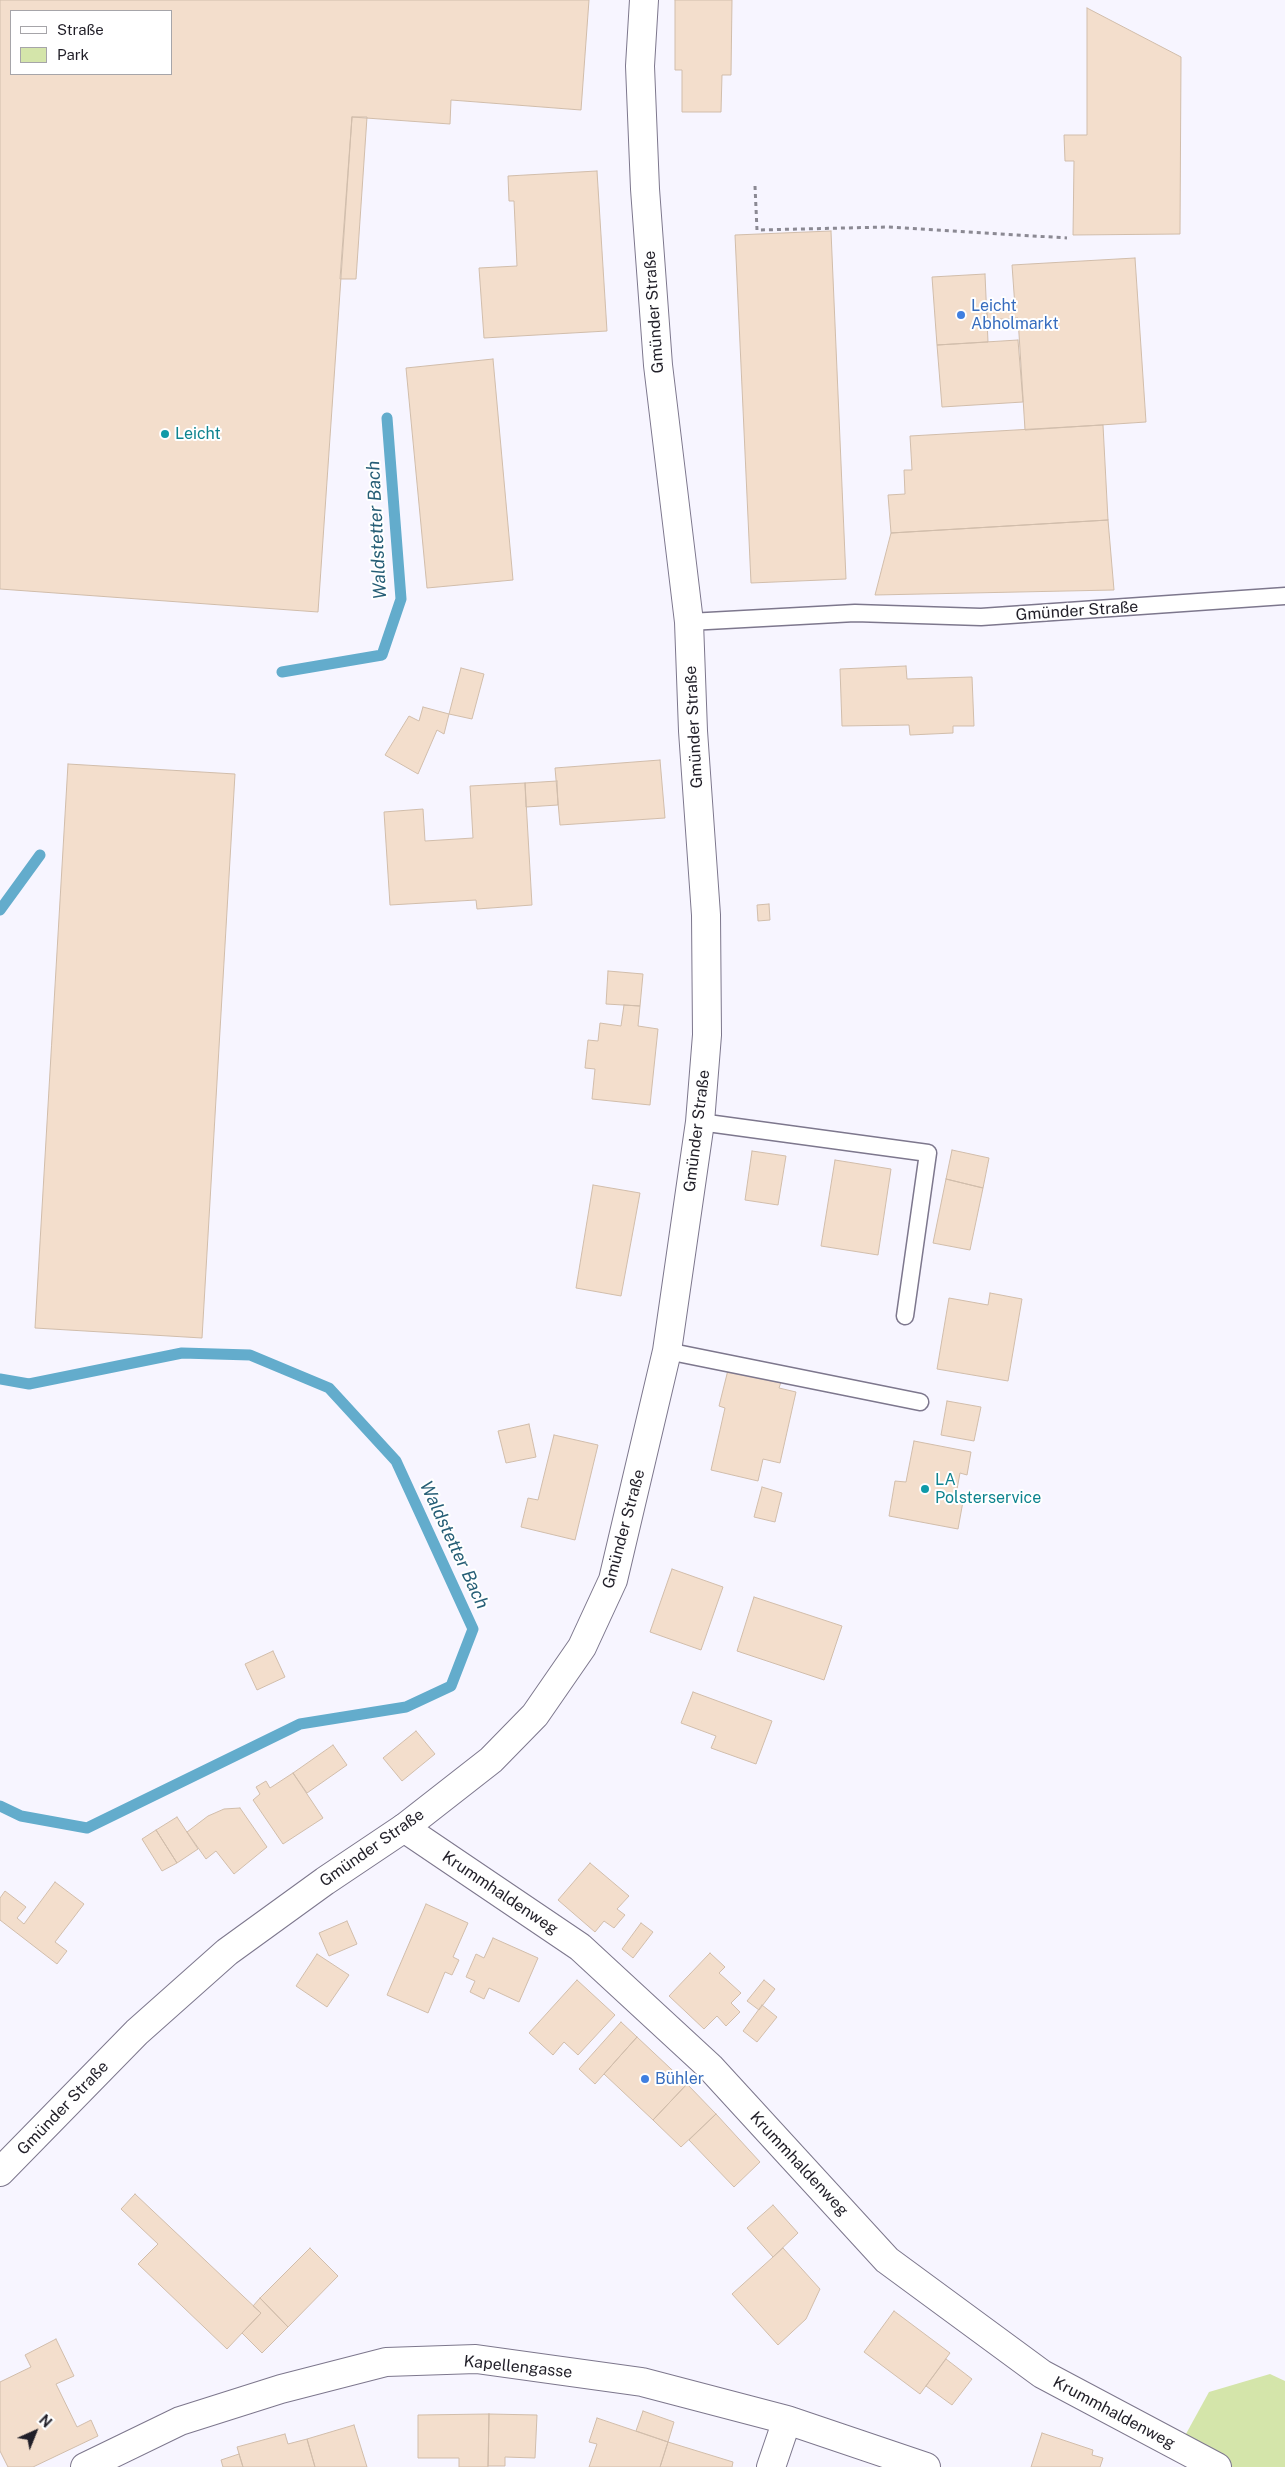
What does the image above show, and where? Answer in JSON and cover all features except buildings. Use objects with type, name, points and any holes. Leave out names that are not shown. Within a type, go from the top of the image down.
[{"type":"street","name":"Gmünder Straße","points":[[0,2172],[137,2032],[226,1952],[325,1881],[404,1828],[490,1760],[535,1715],[582,1646],[613,1580],[666,1351],[700,1122],[707,1035],[706,915],[693,731],[689,622],[658,365],[646,199],[640,66],[644,0]]},
{"type":"street","name":"Krummhaldenweg","points":[[404,1828],[580,1947],[710,2067],[887,2260],[1042,2374],[1217,2467]]},
{"type":"street","name":"Kapellengasse","points":[[85,2467],[180,2421],[281,2389],[386,2362],[476,2360],[642,2382],[787,2420],[926,2467]]},
{"type":"street","points":[[771,2467],[787,2420]]},
{"type":"lane","name":"Gmünder Straße","points":[[689,622],[856,613],[981,617],[1285,596]]},
{"type":"lane","points":[[700,1122],[928,1153],[905,1316]]},
{"type":"lane","points":[[666,1351],[920,1402]]},
{"type":"path","points":[[755,186],[757,230],[888,227],[1067,238]]},
{"type":"green space","points":[[1270,2374],[1285,2381],[1285,2467],[1229,2467],[1181,2443],[1209,2392]]},
{"type":"waterway","name":"Waldstetter Bach","points":[[282,672],[382,655],[401,599],[387,418]]},
{"type":"waterway","name":"Waldstetter Bach","points":[[0,910],[40,855]]},
{"type":"waterway","name":"Waldstetter Bach","points":[[0,1379],[29,1384],[182,1353],[250,1355],[329,1388],[396,1461],[473,1629],[451,1686],[406,1707],[300,1724],[87,1828],[21,1816],[0,1806]]},
{"type":"place","name":"Leicht Abholmarkt","points":[[961,315]]},
{"type":"place","name":"Leicht","points":[[165,434]]},
{"type":"place","name":"LA Polsterservice","points":[[925,1489]]},
{"type":"place","name":"Bühler","points":[[645,2079]]}]
